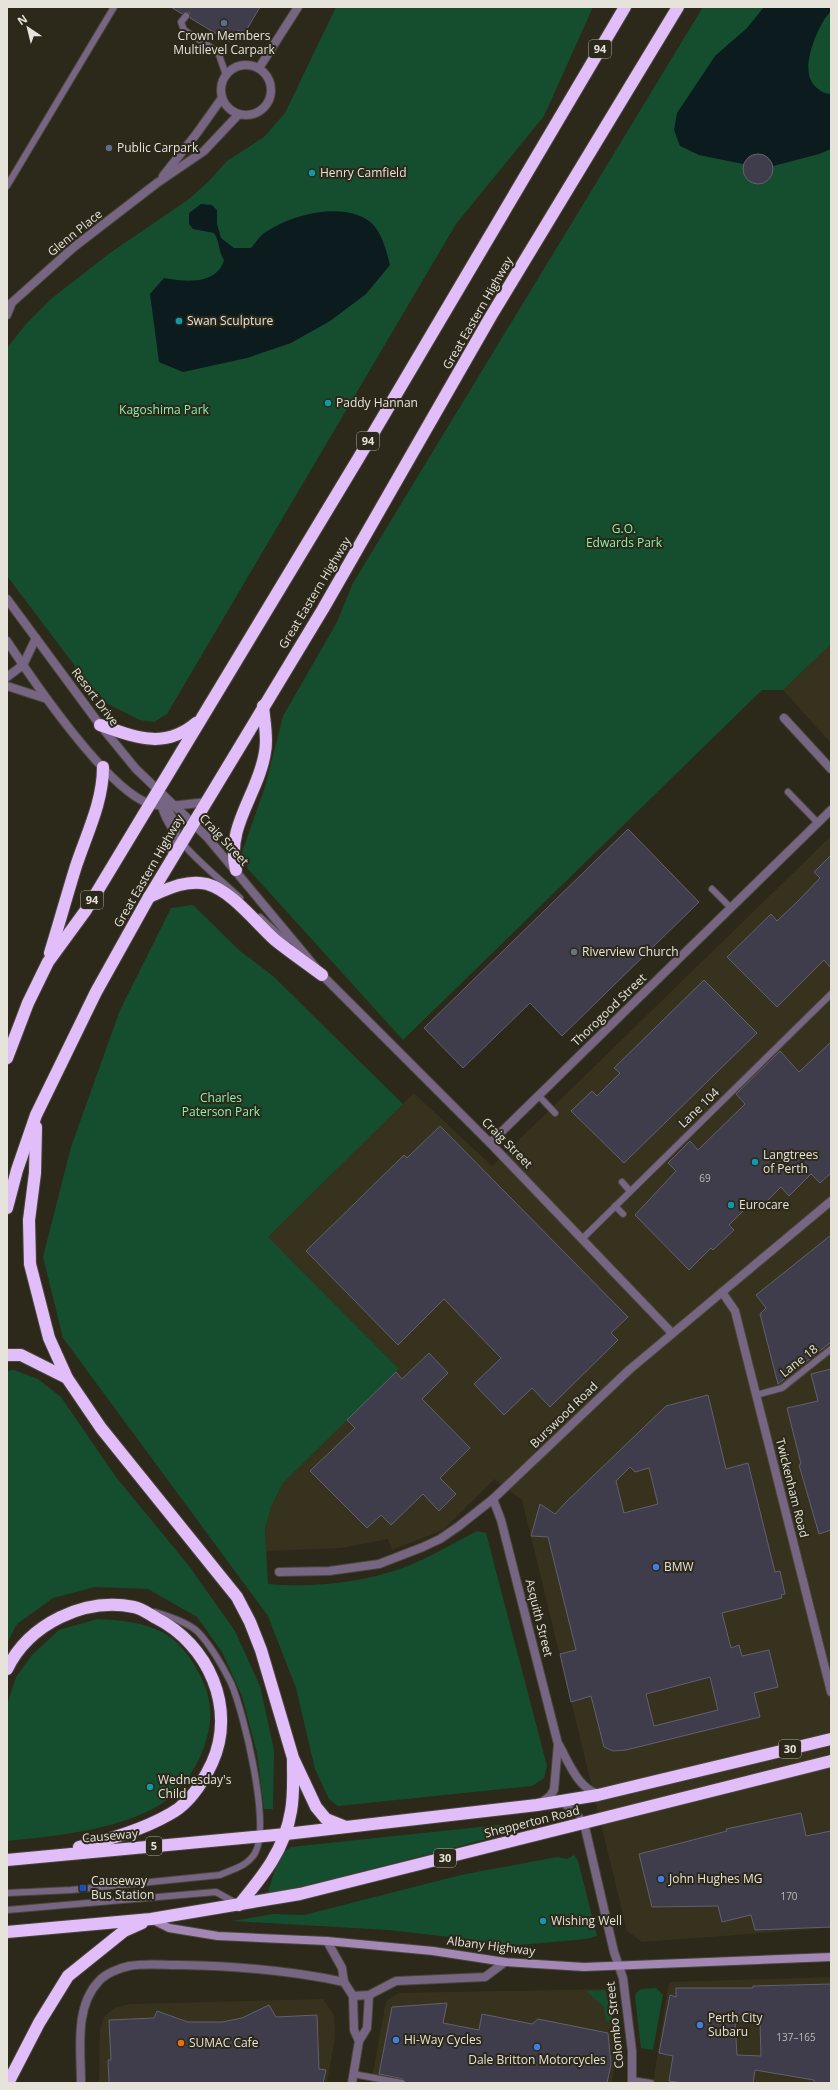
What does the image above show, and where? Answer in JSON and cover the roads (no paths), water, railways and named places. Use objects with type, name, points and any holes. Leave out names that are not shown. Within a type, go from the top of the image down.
[{"type":"highway","name":"94","points":[[7,1058],[28,1002],[48,962],[163,805],[158,790],[625,7]]},
{"type":"highway","name":"Great Eastern Highway","points":[[7,1208],[17,1170],[36,1115],[96,992],[169,862],[178,839],[192,823],[206,802],[388,498],[491,316],[678,7]]},
{"type":"highway","points":[[236,870],[233,843],[239,821],[266,752],[263,706]]},
{"type":"highway","points":[[100,725],[126,734],[162,740],[172,738],[188,730],[202,717]]},
{"type":"highway","points":[[48,962],[76,865],[94,820],[103,783],[103,767]]},
{"type":"highway","points":[[149,897],[187,883],[207,884],[230,897],[276,940],[322,974]]},
{"type":"highway","points":[[36,1115],[35,1174],[29,1220],[30,1264],[49,1338],[67,1378],[101,1428],[237,1597],[250,1622],[261,1650],[293,1758],[316,1807],[326,1819],[347,1828]]},
{"type":"highway","points":[[7,1355],[21,1355],[67,1378]]},
{"type":"highway","points":[[7,1669],[12,1658],[25,1643],[44,1626],[69,1612],[104,1605],[135,1607],[171,1626],[193,1646],[207,1667],[218,1692],[222,1713],[221,1738],[215,1757],[206,1778],[171,1814],[117,1837],[47,1856]]},
{"type":"highway","name":"Shepperton Road","points":[[286,1834],[537,1805],[598,1795],[831,1740]]},
{"type":"highway","points":[[7,1932],[150,1919],[239,1905],[266,1872],[286,1834],[292,1805],[293,1758]]},
{"type":"highway","name":"Shepperton Road","points":[[239,1905],[300,1894],[831,1761]]},
{"type":"highway","name":"Causeway","points":[[7,1860],[286,1834]]},
{"type":"highway","points":[[8,2083],[39,2023],[68,1976],[124,1931],[150,1919]]},
{"type":"main road","name":"Albany Highway","points":[[150,1919],[168,1928],[218,1936],[327,1941],[433,1951],[505,1962],[584,1967],[831,1957]]},
{"type":"street","points":[[259,68],[298,7]]},
{"type":"street","points":[[245,65],[259,68],[270,81],[271,97],[267,104],[254,114],[238,115],[225,105],[222,98],[222,82],[226,75],[238,66],[245,65]]},
{"type":"street","name":"Glenn Place","points":[[157,183],[197,133],[222,98]]},
{"type":"street","name":"Glenn Place","points":[[7,315],[8,305],[74,247],[157,183],[204,151],[238,115]]},
{"type":"street","name":"Resort Drive","points":[[7,599],[100,725],[136,769],[158,790]]},
{"type":"street","points":[[7,677],[23,665],[36,638]]},
{"type":"street","points":[[7,642],[47,699],[103,767],[124,789],[163,805],[206,802]]},
{"type":"street","points":[[7,686],[47,699]]},
{"type":"street","points":[[784,718],[831,769]]},
{"type":"street","name":"Craig Street","points":[[158,790],[163,805],[192,823],[236,870],[322,974],[583,1238],[672,1333]]},
{"type":"street","points":[[163,805],[176,825],[178,839]]},
{"type":"street","name":"Thorogood Street","points":[[490,1143],[831,810]]},
{"type":"street","name":"Burswood Road","points":[[279,1572],[329,1571],[379,1564],[440,1539],[460,1526],[493,1499],[623,1375],[831,1202]]},
{"type":"street","name":"Twickenham Road","points":[[722,1292],[735,1311],[831,1692]]},
{"type":"street","name":"Asquith Street","points":[[493,1499],[502,1520],[558,1744],[582,1784],[588,1790],[598,1795]]},
{"type":"street","name":"Asquith Street","points":[[537,1805],[546,1800],[554,1790],[558,1744]]},
{"type":"street","points":[[584,1823],[619,1965]]},
{"type":"street","points":[[327,1941],[342,1968],[344,1982],[353,1996],[354,2030],[359,2041]]},
{"type":"street","points":[[353,1996],[369,1995],[396,1981],[485,1977],[505,1962]]},
{"type":"street","name":"Colombo Street","points":[[619,1965],[623,1978],[630,2026],[632,2082]]},
{"type":"street","points":[[81,2083],[81,2026],[84,2007],[89,1994],[100,1980],[113,1972],[129,1966],[240,1968],[313,1975],[344,1982]]},
{"type":"street","points":[[352,2083],[359,2041],[366,2028],[369,1995]]},
{"type":"lane","points":[[7,186],[114,7]]},
{"type":"lane","points":[[186,16],[181,22],[184,30],[218,52],[226,75]]},
{"type":"lane","points":[[788,792],[818,823]]},
{"type":"lane","name":"Craig Street","points":[[178,839],[322,974]]},
{"type":"lane","points":[[712,889],[731,908]]},
{"type":"lane","name":"Lane 104","points":[[583,1238],[831,994]]},
{"type":"lane","points":[[538,1095],[555,1113]]},
{"type":"lane","points":[[622,1182],[630,1191]]},
{"type":"lane","points":[[615,1206],[623,1214]]},
{"type":"lane","name":"Lane 18","points":[[756,1395],[782,1388],[831,1349]]},
{"type":"lane","points":[[7,1893],[71,1890],[220,1875],[251,1860],[256,1852],[261,1837],[253,1756],[231,1684],[215,1653],[196,1631],[167,1616],[135,1607]]},
{"type":"lane","points":[[558,1801],[573,1810],[584,1823]]},
{"type":"lane","points":[[7,1910],[216,1892],[239,1905]]},
{"type":"lane","points":[[353,2074],[402,2083]]},
{"type":"lane","points":[[632,2082],[651,2083]]},
{"type":"place","name":"Crown Members Multilevel Carpark","points":[[224,23]]},
{"type":"place","name":"Public Carpark","points":[[109,148]]},
{"type":"place","name":"Henry Camfield","points":[[312,173]]},
{"type":"place","name":"Swan Sculpture","points":[[179,321]]},
{"type":"place","name":"Paddy Hannan","points":[[328,403]]},
{"type":"place","name":"Riverview Church","points":[[574,952]]},
{"type":"place","name":"Langtrees of Perth","points":[[755,1162]]},
{"type":"place","name":"Eurocare","points":[[731,1205]]},
{"type":"place","name":"BMW","points":[[656,1567]]},
{"type":"place","name":"Wednesday's Child","points":[[150,1787]]},
{"type":"place","name":"John Hughes MG","points":[[661,1879]]},
{"type":"place","name":"Causeway Bus Station","points":[[83,1888]]},
{"type":"place","name":"Wishing Well","points":[[543,1921]]},
{"type":"place","name":"Perth City Subaru","points":[[700,2025]]},
{"type":"place","name":"Hi-Way Cycles","points":[[396,2040]]},
{"type":"place","name":"SUMAC Cafe","points":[[181,2043]]},
{"type":"place","name":"Dale Britton Motorcycles","points":[[537,2047]]},
{"type":"park label","name":"Kagoshima Park","points":[[164,410]]},
{"type":"park label","name":"G.O. Edwards Park","points":[[624,536]]},
{"type":"park label","name":"Charles Paterson Park","points":[[221,1105]]}]
